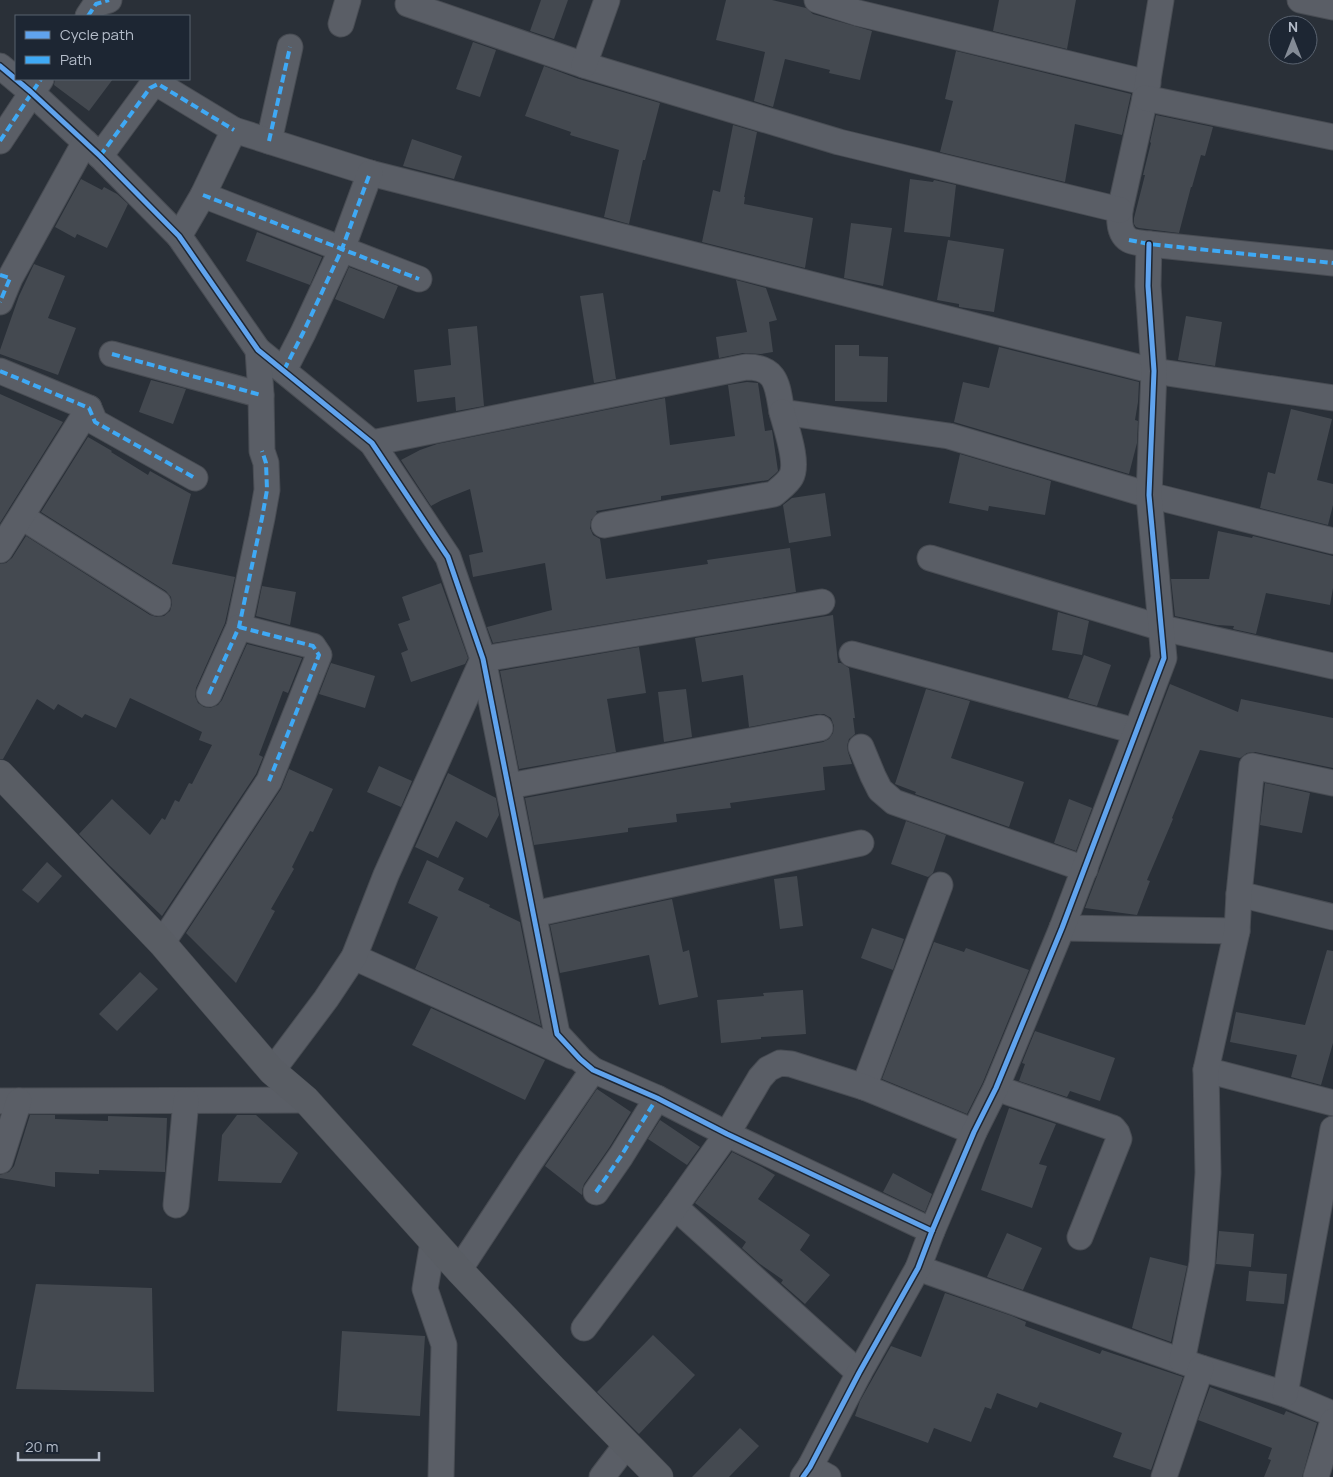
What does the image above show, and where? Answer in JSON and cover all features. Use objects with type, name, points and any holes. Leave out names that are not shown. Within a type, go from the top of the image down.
[{"type":"main road","points":[[0,774],[162,943],[272,1071],[306,1100],[458,1270],[659,1477]]},
{"type":"street","points":[[89,15],[96,4],[109,0]]},
{"type":"street","points":[[342,24],[348,0]]},
{"type":"street","points":[[584,65],[607,0]]},
{"type":"street","points":[[817,0],[858,14],[1333,137]]},
{"type":"street","points":[[1161,0],[1146,90],[1120,210],[1119,222],[1122,232],[1129,240],[1149,244],[1333,263]]},
{"type":"street","points":[[1300,0],[1333,7]]},
{"type":"street","points":[[408,4],[584,65],[839,142],[1120,210]]},
{"type":"street","points":[[268,141],[290,47]]},
{"type":"street","points":[[0,66],[15,74]]},
{"type":"street","points":[[0,302],[5,276],[92,149],[150,88],[158,84],[234,130],[370,174],[1154,371],[1333,398]]},
{"type":"street","points":[[0,141],[36,85],[92,149],[179,236],[258,350],[372,443],[448,557],[483,660],[557,1034],[587,1065]]},
{"type":"street","points":[[179,236],[203,195],[234,130]]},
{"type":"street","points":[[284,370],[342,249],[370,174]]},
{"type":"street","points":[[203,195],[419,279]]},
{"type":"street","points":[[814,1474],[859,1373],[918,1268],[974,1132],[996,1088],[1062,928],[1164,658],[1149,495],[1154,371],[1148,286],[1149,244]]},
{"type":"street","points":[[209,694],[239,627],[267,490],[266,464],[262,451],[258,350]]},
{"type":"street","points":[[112,354],[261,395]]},
{"type":"street","points":[[372,443],[746,367],[755,367],[771,374],[776,381],[794,460],[791,476],[783,486],[774,494],[604,525]]},
{"type":"street","points":[[0,371],[89,408],[94,422],[195,478]]},
{"type":"street","points":[[0,550],[89,408]]},
{"type":"street","points":[[782,412],[949,436],[1149,495],[1333,540]]},
{"type":"street","points":[[22,516],[158,603]]},
{"type":"street","points":[[930,558],[1162,628],[1333,666]]},
{"type":"street","points":[[483,660],[822,602]]},
{"type":"street","points":[[162,943],[269,781],[319,654],[313,646],[239,627]]},
{"type":"street","points":[[852,654],[1136,731]]},
{"type":"street","points":[[272,1071],[326,999],[354,957],[386,875],[483,660]]},
{"type":"street","points":[[509,786],[820,728]]},
{"type":"street","points":[[861,747],[872,776],[880,790],[894,802],[1085,869]]},
{"type":"street","points":[[1164,1477],[1191,1365],[1202,1263],[1208,1173],[1206,1070],[1236,931],[1252,766],[1333,783]]},
{"type":"street","points":[[534,914],[861,843]]},
{"type":"street","points":[[864,1087],[940,885]]},
{"type":"street","points":[[1239,894],[1333,917]]},
{"type":"street","points":[[1062,928],[1236,931]]},
{"type":"street","points":[[354,957],[657,1098],[727,1134],[932,1231]]},
{"type":"street","points":[[584,1328],[727,1134],[760,1078],[768,1069],[780,1063],[791,1064],[864,1087],[974,1132]]},
{"type":"street","points":[[458,1270],[530,1162],[587,1065]]},
{"type":"street","points":[[1206,1070],[1333,1103]]},
{"type":"street","points":[[996,1088],[1114,1128],[1117,1133],[1119,1139],[1080,1237]]},
{"type":"street","points":[[596,1192],[657,1098]]},
{"type":"street","points":[[176,1205],[186,1100]]},
{"type":"street","points":[[0,1161],[10,1101],[306,1100]]},
{"type":"street","points":[[1285,1394],[1333,1129]]},
{"type":"street","points":[[675,1207],[859,1373]]},
{"type":"street","points":[[434,1242],[425,1289],[444,1345],[441,1477]]},
{"type":"street","points":[[918,1268],[1191,1365],[1285,1394],[1333,1414]]},
{"type":"street","points":[[1316,1477],[1333,1421]]},
{"type":"street","points":[[602,1477],[627,1444]]},
{"type":"building","points":[[541,0],[568,0],[554,39],[530,31]]},
{"type":"building","points":[[726,0],[772,0],[806,8],[813,14],[872,31],[860,80],[829,73],[830,70],[785,59],[773,107],[754,101],[765,52],[716,40]]},
{"type":"building","points":[[999,0],[1076,0],[1067,49],[993,31]]},
{"type":"building","points":[[473,42],[496,50],[480,97],[456,89]]},
{"type":"building","points":[[956,51],[1131,94],[1122,135],[1075,124],[1065,182],[940,152],[953,101],[945,99]]},
{"type":"building","points":[[544,66],[579,79],[660,103],[645,160],[643,160],[629,224],[604,217],[619,150],[570,135],[571,132],[525,116]]},
{"type":"building","points":[[55,80],[112,80],[89,111],[54,85]]},
{"type":"building","points":[[1156,115],[1213,127],[1205,156],[1201,155],[1179,233],[1139,228],[1134,224]]},
{"type":"building","points":[[733,125],[757,132],[744,204],[813,218],[805,268],[702,242],[713,190],[720,192]]},
{"type":"building","points":[[412,139],[462,156],[454,179],[403,166]]},
{"type":"building","points":[[81,179],[102,190],[104,187],[117,194],[128,204],[107,248],[77,234],[75,238],[55,227]]},
{"type":"building","points":[[910,179],[933,182],[934,180],[956,185],[950,237],[904,232]]},
{"type":"building","points":[[851,223],[892,228],[883,286],[844,278]]},
{"type":"building","points":[[257,232],[322,257],[310,285],[246,261]]},
{"type":"building","points":[[948,240],[1004,249],[994,312],[959,307],[959,304],[937,300]]},
{"type":"building","points":[[34,264],[65,276],[48,318],[76,328],[58,375],[0,354],[19,296]]},
{"type":"building","points":[[349,267],[398,286],[384,319],[335,299]]},
{"type":"building","points":[[736,280],[766,288],[777,320],[769,322],[773,352],[761,354],[743,353],[719,358],[716,337],[747,332]]},
{"type":"building","points":[[603,293],[616,379],[594,383],[580,296]]},
{"type":"building","points":[[1186,316],[1222,322],[1215,366],[1178,360]]},
{"type":"building","points":[[477,326],[484,406],[456,411],[455,397],[417,402],[414,370],[451,365],[448,329]]},
{"type":"building","points":[[835,345],[859,345],[859,356],[888,357],[887,402],[835,401]]},
{"type":"building","points":[[999,347],[1139,382],[1135,420],[1138,421],[1137,443],[1129,474],[954,422],[963,382],[989,388]]},
{"type":"building","points":[[151,380],[186,389],[173,424],[139,412]]},
{"type":"building","points":[[747,382],[758,383],[765,431],[772,430],[778,471],[775,474],[768,480],[661,496],[661,500],[596,511],[597,513],[591,520],[590,528],[593,535],[600,539],[606,579],[708,564],[707,560],[790,548],[796,592],[493,643],[487,627],[552,610],[545,563],[473,577],[469,555],[483,552],[470,489],[431,506],[401,460],[437,444],[665,398],[670,445],[735,436],[728,385]]},
{"type":"building","points":[[0,394],[63,422],[0,523]]},
{"type":"building","points":[[1291,409],[1332,419],[1317,480],[1333,484],[1333,505],[1328,525],[1260,508],[1268,472],[1275,474]]},
{"type":"building","points":[[88,437],[148,475],[150,471],[191,494],[172,564],[235,577],[225,623],[196,688],[195,696],[198,703],[210,708],[218,705],[247,644],[302,658],[288,693],[283,691],[259,755],[263,757],[256,774],[162,916],[79,834],[112,799],[150,835],[162,818],[165,820],[175,800],[179,802],[189,783],[192,784],[212,745],[199,740],[202,732],[130,698],[116,728],[85,714],[82,718],[58,704],[54,710],[37,699],[3,759],[0,759],[0,564],[6,563],[12,558],[26,536],[150,615],[164,616],[170,611],[172,604],[171,597],[166,591],[41,512]]},
{"type":"building","points":[[960,454],[1051,481],[1045,515],[989,506],[988,511],[949,503]]},
{"type":"building","points":[[825,493],[831,536],[789,543],[783,505],[792,498]]},
{"type":"building","points":[[1218,531],[1252,538],[1253,536],[1333,556],[1333,588],[1330,605],[1266,593],[1256,634],[1233,629],[1234,626],[1217,625],[1175,616],[1171,579],[1209,579]]},
{"type":"building","points":[[441,583],[468,658],[465,664],[411,682],[401,653],[408,650],[398,624],[410,620],[402,597]]},
{"type":"building","points":[[262,586],[296,592],[290,625],[256,616]]},
{"type":"building","points":[[1058,612],[1089,621],[1082,655],[1052,650]]},
{"type":"building","points":[[833,615],[838,663],[849,668],[855,734],[849,739],[847,746],[852,764],[823,767],[825,790],[730,803],[731,808],[676,814],[677,822],[628,828],[628,832],[534,845],[525,798],[823,742],[829,739],[833,733],[834,726],[831,718],[824,714],[749,727],[743,675],[702,682],[695,638]]},
{"type":"building","points":[[639,647],[646,693],[607,699],[616,752],[519,769],[500,671]]},
{"type":"building","points":[[1084,655],[1111,665],[1097,706],[1068,698]]},
{"type":"building","points":[[331,663],[375,676],[365,708],[319,694]]},
{"type":"building","points":[[1170,684],[1238,712],[1241,699],[1333,718],[1333,768],[1255,752],[1247,753],[1240,758],[1200,750],[1147,880],[1150,881],[1137,915],[1085,908]]},
{"type":"building","points":[[686,689],[692,737],[664,742],[658,692]]},
{"type":"building","points":[[926,689],[970,701],[951,758],[1024,782],[1009,827],[915,794],[916,792],[895,784]]},
{"type":"building","points":[[379,766],[412,781],[401,807],[367,792]]},
{"type":"building","points":[[289,769],[333,789],[313,832],[310,831],[292,867],[294,869],[271,909],[275,911],[236,983],[186,933],[281,789]]},
{"type":"building","points":[[448,773],[496,798],[499,815],[487,838],[456,821],[438,858],[415,847]]},
{"type":"building","points":[[1265,783],[1310,793],[1302,833],[1260,825]]},
{"type":"building","points":[[1069,799],[1092,808],[1076,851],[1054,843]]},
{"type":"building","points":[[906,821],[946,835],[933,873],[928,877],[891,864]]},
{"type":"building","points":[[427,860],[464,878],[458,890],[520,922],[541,1026],[415,969],[438,917],[408,903]]},
{"type":"building","points":[[47,862],[62,876],[38,903],[22,890]]},
{"type":"building","points":[[797,876],[803,926],[780,929],[774,879]]},
{"type":"building","points":[[672,899],[683,952],[689,950],[698,997],[659,1005],[649,955],[560,973],[550,925]]},
{"type":"building","points":[[872,928],[904,939],[893,970],[861,958]]},
{"type":"building","points":[[934,942],[964,952],[966,948],[1029,970],[983,1082],[967,1114],[882,1079]]},
{"type":"building","points":[[1327,950],[1333,951],[1333,1043],[1321,1085],[1291,1077],[1297,1055],[1230,1042],[1236,1012],[1305,1025]]},
{"type":"building","points":[[140,972],[158,989],[117,1031],[99,1014]]},
{"type":"building","points":[[803,990],[806,1034],[761,1037],[761,1039],[721,1043],[717,1000],[764,996],[763,993]]},
{"type":"building","points":[[431,1008],[545,1060],[525,1100],[412,1045]]},
{"type":"building","points":[[1035,1031],[1115,1058],[1100,1101],[1070,1091],[1067,1097],[1019,1081],[1025,1064],[1022,1063]]},
{"type":"building","points":[[597,1089],[631,1112],[584,1184],[582,1195],[545,1166]]},
{"type":"building","points":[[1009,1108],[1056,1124],[1039,1164],[1047,1166],[1032,1208],[981,1190]]},
{"type":"building","points":[[30,1115],[55,1115],[55,1119],[108,1121],[108,1116],[167,1118],[165,1172],[99,1170],[99,1174],[55,1172],[55,1187],[0,1178],[0,1175],[9,1172],[14,1166]]},
{"type":"building","points":[[237,1115],[256,1115],[298,1153],[281,1183],[218,1181],[222,1135]]},
{"type":"building","points":[[660,1120],[700,1147],[687,1165],[648,1139]]},
{"type":"building","points":[[732,1152],[775,1175],[758,1199],[810,1235],[800,1250],[830,1275],[805,1304],[781,1283],[783,1280],[760,1264],[742,1248],[746,1242],[695,1203]]},
{"type":"building","points":[[893,1173],[932,1194],[925,1212],[883,1192]]},
{"type":"building","points":[[1219,1231],[1254,1234],[1251,1267],[1216,1264]]},
{"type":"building","points":[[1007,1233],[1042,1248],[1023,1290],[987,1277]]},
{"type":"building","points":[[1150,1257],[1187,1266],[1171,1342],[1132,1328]]},
{"type":"building","points":[[1249,1271],[1287,1274],[1284,1304],[1246,1301]]},
{"type":"building","points":[[36,1284],[152,1288],[154,1392],[16,1389]]},
{"type":"building","points":[[945,1293],[1012,1316],[1026,1322],[1025,1326],[1100,1354],[1102,1350],[1183,1377],[1151,1470],[1113,1457],[1122,1433],[1040,1402],[1037,1408],[997,1393],[991,1409],[985,1407],[971,1442],[934,1428],[928,1443],[855,1416],[860,1401],[891,1346],[921,1357]]},
{"type":"building","points":[[342,1331],[425,1336],[420,1416],[337,1411]]},
{"type":"building","points":[[653,1335],[695,1375],[639,1434],[597,1392]]},
{"type":"building","points":[[1210,1387],[1284,1415],[1286,1411],[1317,1423],[1302,1477],[1264,1477],[1271,1460],[1268,1459],[1272,1448],[1198,1420]]},
{"type":"building","points":[[740,1428],[759,1446],[729,1477],[692,1477]]},
{"type":"marked path","points":[[89,15],[96,4],[109,0]]},
{"type":"marked path","points":[[269,141],[290,47]]},
{"type":"marked path","points":[[0,141],[40,80]]},
{"type":"marked path","points":[[100,156],[150,88],[158,84],[234,130]]},
{"type":"marked path","points":[[284,370],[342,249],[370,173]]},
{"type":"marked path","points":[[203,195],[419,279]]},
{"type":"marked path","points":[[1129,240],[1149,244],[1333,263]]},
{"type":"marked path","points":[[0,275],[10,278],[0,302]]},
{"type":"marked path","points":[[112,354],[261,395]]},
{"type":"marked path","points":[[0,371],[89,408],[95,422],[195,478]]},
{"type":"marked path","points":[[209,694],[239,627],[267,490],[266,463],[262,451]]},
{"type":"marked path","points":[[239,627],[313,646],[319,655],[269,781]]},
{"type":"marked path","points":[[596,1192],[657,1098]]},
{"type":"cycle path","points":[[0,66],[15,79]]},
{"type":"cycle path","points":[[17,80],[100,156],[179,236],[258,350],[372,443],[448,557],[483,659],[557,1034],[593,1070],[657,1098],[727,1134],[932,1231]]},
{"type":"cycle path","points":[[803,1477],[918,1268],[974,1132],[996,1088],[1062,928],[1164,658],[1149,495],[1154,371],[1148,286],[1149,244]]}]
